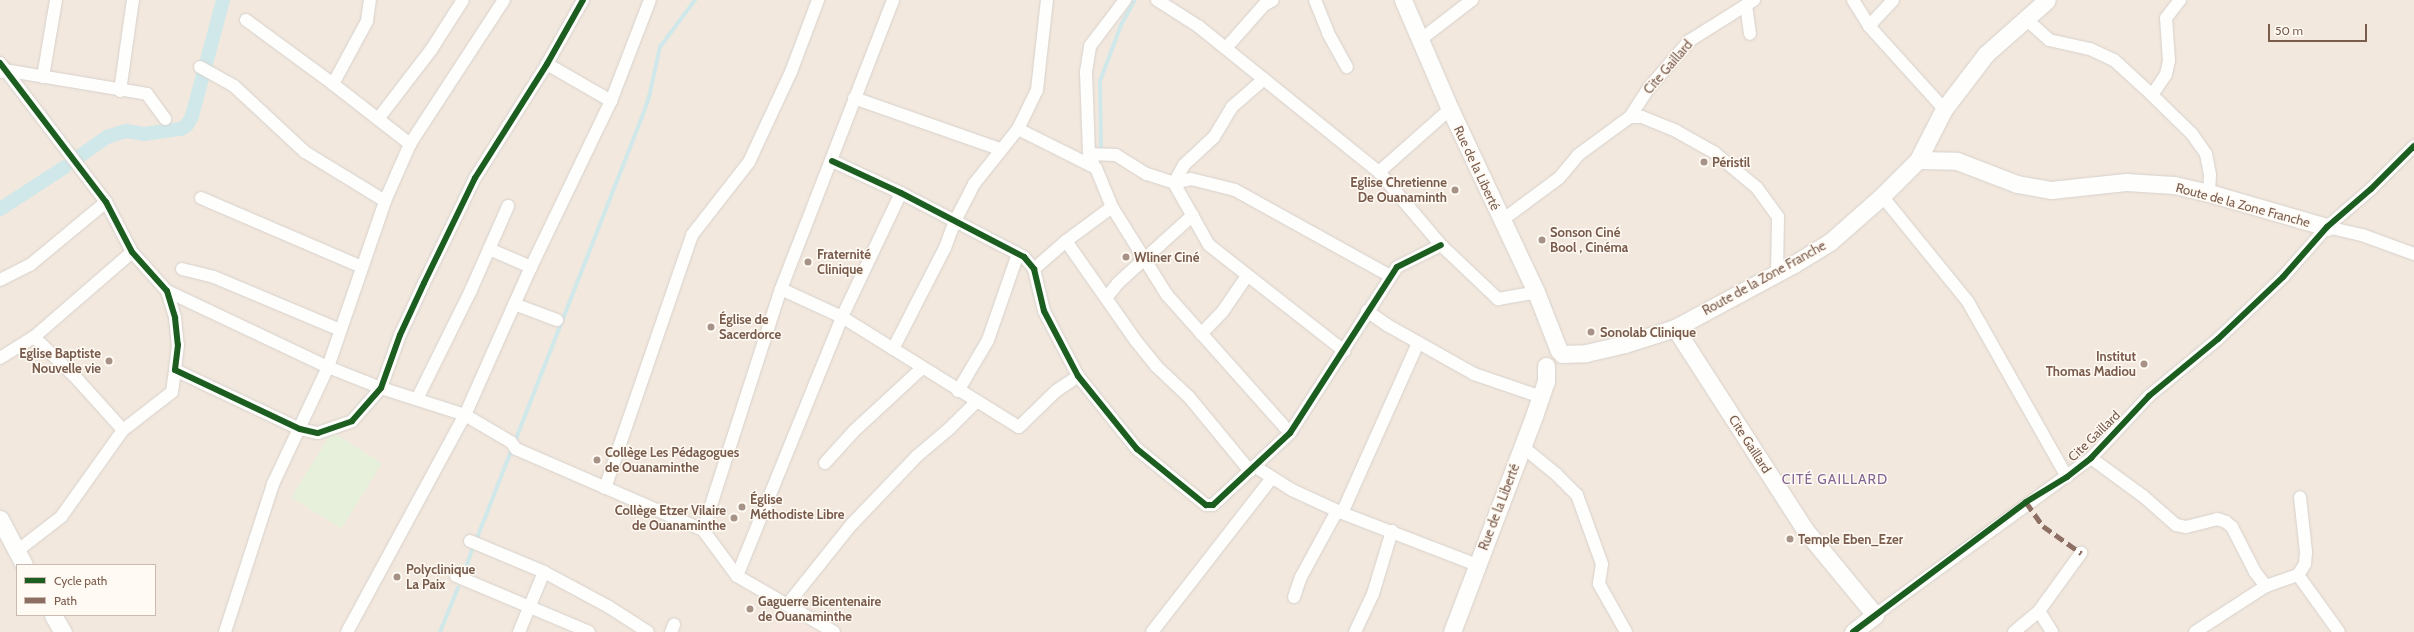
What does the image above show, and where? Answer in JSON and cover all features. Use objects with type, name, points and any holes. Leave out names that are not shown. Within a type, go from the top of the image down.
[{"type":"street","points":[[43,77],[56,0]]},
{"type":"street","points":[[120,90],[133,0]]},
{"type":"street","points":[[333,84],[367,22],[370,0]]},
{"type":"street","points":[[378,119],[431,50],[463,0]]},
{"type":"street","points":[[226,632],[273,484],[328,367],[385,201],[410,144],[504,0]]},
{"type":"street","points":[[175,370],[300,429],[318,433],[352,421],[381,388],[412,309],[475,178],[547,64],[583,0]]},
{"type":"street","points":[[347,632],[465,415],[530,267],[611,101],[650,0]]},
{"type":"street","points":[[605,488],[692,235],[749,162],[791,72],[818,0]]},
{"type":"street","points":[[703,530],[781,289],[832,161],[854,98],[893,0]]},
{"type":"street","points":[[893,350],[945,248],[955,221],[974,184],[1000,149],[1018,129],[1037,90],[1047,0]]},
{"type":"street","points":[[1125,0],[1090,46],[1086,72],[1089,154],[1112,207],[1167,295],[1290,433]]},
{"type":"street","points":[[1226,48],[1264,5],[1273,0]]},
{"type":"street","points":[[1315,0],[1328,33],[1347,67]]},
{"type":"street","name":"Rue de la Liberté","points":[[1403,0],[1450,109],[1501,221],[1536,292],[1551,335],[1555,365],[1452,632]]},
{"type":"street","points":[[1420,40],[1472,0]]},
{"type":"street","points":[[1852,0],[1869,26],[1944,109]]},
{"type":"street","points":[[1869,26],[1894,0]]},
{"type":"street","points":[[1918,160],[1944,109],[1986,54],[2047,0]]},
{"type":"street","points":[[2152,95],[2166,74],[2169,61],[2166,18],[2180,0]]},
{"type":"street","points":[[1160,2],[1198,26],[1379,172],[1441,245],[1498,299],[1536,292]]},
{"type":"street","points":[[1750,2],[1750,34]]},
{"type":"street","name":"Cite Gaillard","points":[[1501,221],[1559,178],[1578,155],[1630,117],[1648,89],[1689,41],[1750,2]]},
{"type":"street","points":[[2026,19],[2049,40],[2090,49],[2114,60],[2152,95],[2192,134],[2206,154],[2210,175],[2209,193]]},
{"type":"street","points":[[246,20],[333,84],[410,144]]},
{"type":"street","points":[[547,64],[611,101]]},
{"type":"street","points":[[1,69],[147,94],[165,119]]},
{"type":"street","points":[[1,69],[106,202],[132,252],[167,291],[328,367],[381,388],[465,415],[514,446],[605,488],[703,530],[737,576],[834,632]]},
{"type":"street","points":[[203,69],[234,86],[305,152],[385,201]]},
{"type":"street","points":[[1174,183],[1184,165],[1214,137],[1232,107],[1264,79]]},
{"type":"street","points":[[854,98],[1000,149]]},
{"type":"street","points":[[1379,172],[1450,109]]},
{"type":"street","points":[[1630,117],[1642,117],[1676,131],[1715,153],[1757,188],[1778,217],[1777,273]]},
{"type":"street","points":[[1018,129],[1096,168]]},
{"type":"street","name":"Cite Gaillard","points":[[1853,632],[2026,502],[2067,477],[2091,458],[2150,396],[2218,339],[2283,277],[2327,227],[2371,189],[2414,146]]},
{"type":"street","points":[[1089,154],[1116,155],[1147,174],[1174,183],[1191,179],[1235,190],[1390,276]]},
{"type":"street","name":"Route de la Zone Franche","points":[[1555,365],[1675,328],[1777,273],[1830,242],[1882,196],[1918,160],[1957,161],[2016,184],[2051,190],[2126,182],[2174,185],[2209,193],[2327,227],[2362,235],[2414,254]]},
{"type":"street","points":[[832,161],[901,193],[1018,254],[1034,269],[1044,311],[1078,376],[1137,448],[1206,505],[1213,505],[1290,433],[1344,351],[1367,311],[1397,268],[1441,245]]},
{"type":"street","points":[[1174,183],[1209,245],[1344,351]]},
{"type":"street","points":[[737,576],[842,317],[901,193]]},
{"type":"street","name":"Cite Gaillard","points":[[1882,196],[1968,302],[2067,477]]},
{"type":"street","points":[[201,198],[362,267]]},
{"type":"street","points":[[0,280],[30,265],[106,202]]},
{"type":"street","points":[[417,400],[508,206]]},
{"type":"street","points":[[1034,269],[1066,241],[1112,207]]},
{"type":"street","points":[[1106,298],[1118,283],[1145,261],[1193,215]]},
{"type":"street","points":[[1066,241],[1156,366],[1189,397],[1252,469],[1339,512],[1392,531],[1477,565]]},
{"type":"street","points":[[489,249],[530,267]]},
{"type":"street","points":[[0,358],[34,337],[132,252]]},
{"type":"street","points":[[958,391],[988,340],[1018,254]]},
{"type":"street","points":[[182,268],[214,277],[340,330]]},
{"type":"street","points":[[1201,334],[1223,311],[1248,276]]},
{"type":"street","points":[[781,289],[842,317],[1019,428],[1056,391],[1078,376]]},
{"type":"street","points":[[0,519],[20,558],[61,517],[123,430],[172,392],[178,345],[175,318],[167,291]]},
{"type":"street","points":[[514,304],[557,320]]},
{"type":"street","points":[[1367,311],[1418,343],[1474,374],[1555,365]]},
{"type":"street","name":"Cite Gaillard","points":[[1675,328],[1805,530],[1874,615]]},
{"type":"street","points":[[34,337],[78,380],[123,430]]},
{"type":"street","points":[[1294,597],[1301,577],[1339,512],[1418,343]]},
{"type":"street","points":[[825,463],[854,431],[922,368]]},
{"type":"street","points":[[787,605],[852,524],[916,456],[949,429],[976,402]]},
{"type":"street","points":[[1523,447],[1556,474],[1577,495],[1602,564],[1599,584],[1626,632]]},
{"type":"street","points":[[2091,458],[2143,496],[2176,525],[2186,527],[2217,519],[2226,522],[2232,527],[2255,572],[2266,586]]},
{"type":"street","points":[[1152,632],[1272,478]]},
{"type":"street","points":[[2195,632],[2266,586],[2298,575],[2305,564],[2306,552],[2300,497]]},
{"type":"street","points":[[1354,632],[1373,594],[1392,531]]},
{"type":"street","points":[[470,541],[544,572],[609,607],[648,632]]},
{"type":"street","points":[[2014,632],[2039,611],[2081,553]]},
{"type":"street","points":[[519,632],[544,572]]},
{"type":"street","points":[[2298,575],[2339,632]]},
{"type":"street","points":[[456,576],[589,632]]},
{"type":"street","points":[[2039,611],[2052,632]]},
{"type":"street","points":[[53,616],[63,632]]},
{"type":"shaded area","points":[[0,0],[2414,0],[2414,632],[0,632]]},
{"type":"shaded area","points":[[789,610],[826,632],[770,632]]},
{"type":"green space","points":[[332,432],[382,463],[341,529],[291,497]]},
{"type":"waterway","points":[[77,158],[107,137],[126,131],[144,134],[181,129],[187,125],[192,116],[223,0]]},
{"type":"waterway","points":[[477,538],[641,120],[649,97],[660,47],[695,0]]},
{"type":"waterway","points":[[1101,150],[1100,81],[1121,25],[1135,0]]},
{"type":"waterway","points":[[0,209],[65,167]]},
{"type":"waterway","points":[[464,574],[472,550]]},
{"type":"waterway","points":[[440,632],[458,588]]},
{"type":"marked path","points":[[2026,502],[2043,526],[2081,553]]},
{"type":"cycle path","points":[[0,63],[106,202],[132,252],[167,291],[175,318],[178,345],[175,370],[300,429],[318,433],[352,421],[381,388],[400,335],[475,178],[547,64],[583,0]]},
{"type":"cycle path","points":[[1853,632],[2026,502],[2067,477],[2091,458],[2149,396],[2218,339],[2283,277],[2327,227],[2371,189],[2414,146]]},
{"type":"cycle path","points":[[832,161],[901,193],[1024,257],[1034,269],[1044,311],[1078,376],[1137,449],[1206,505],[1213,505],[1290,433],[1397,267],[1441,245]]},
{"type":"place","name":"Péristil","points":[[1704,162]]},
{"type":"place","name":"Eglise Chretienne De Ouanaminth","points":[[1455,190]]},
{"type":"place","name":"Sonson Ciné Bool , Cinéma","points":[[1542,240]]},
{"type":"place","name":"Wliner Ciné","points":[[1126,257]]},
{"type":"place","name":"Fraternité Clinique","points":[[808,262]]},
{"type":"place","name":"Église de Sacerdorce","points":[[711,327]]},
{"type":"place","name":"Sonolab Clinique","points":[[1591,332]]},
{"type":"place","name":"Eglise Baptiste Nouvelle vie","points":[[109,361]]},
{"type":"place","name":"Institut Thomas Madiou","points":[[2144,364]]},
{"type":"place","name":"Collège Les Pédagogues de Ouanaminthe","points":[[597,460]]},
{"type":"place","name":"Église Méthodiste Libre","points":[[742,507]]},
{"type":"place","name":"Collège Etzer Vilaire de Ouanaminthe","points":[[734,518]]},
{"type":"place","name":"Temple Eben_Ezer","points":[[1790,539]]},
{"type":"place","name":"Polyclinique La Paix","points":[[397,577]]},
{"type":"place","name":"Gaguerre Bicentenaire de Ouanaminthe","points":[[750,609]]},
{"type":"district","name":"CITÉ GAILLARD","points":[[1835,479]]}]
